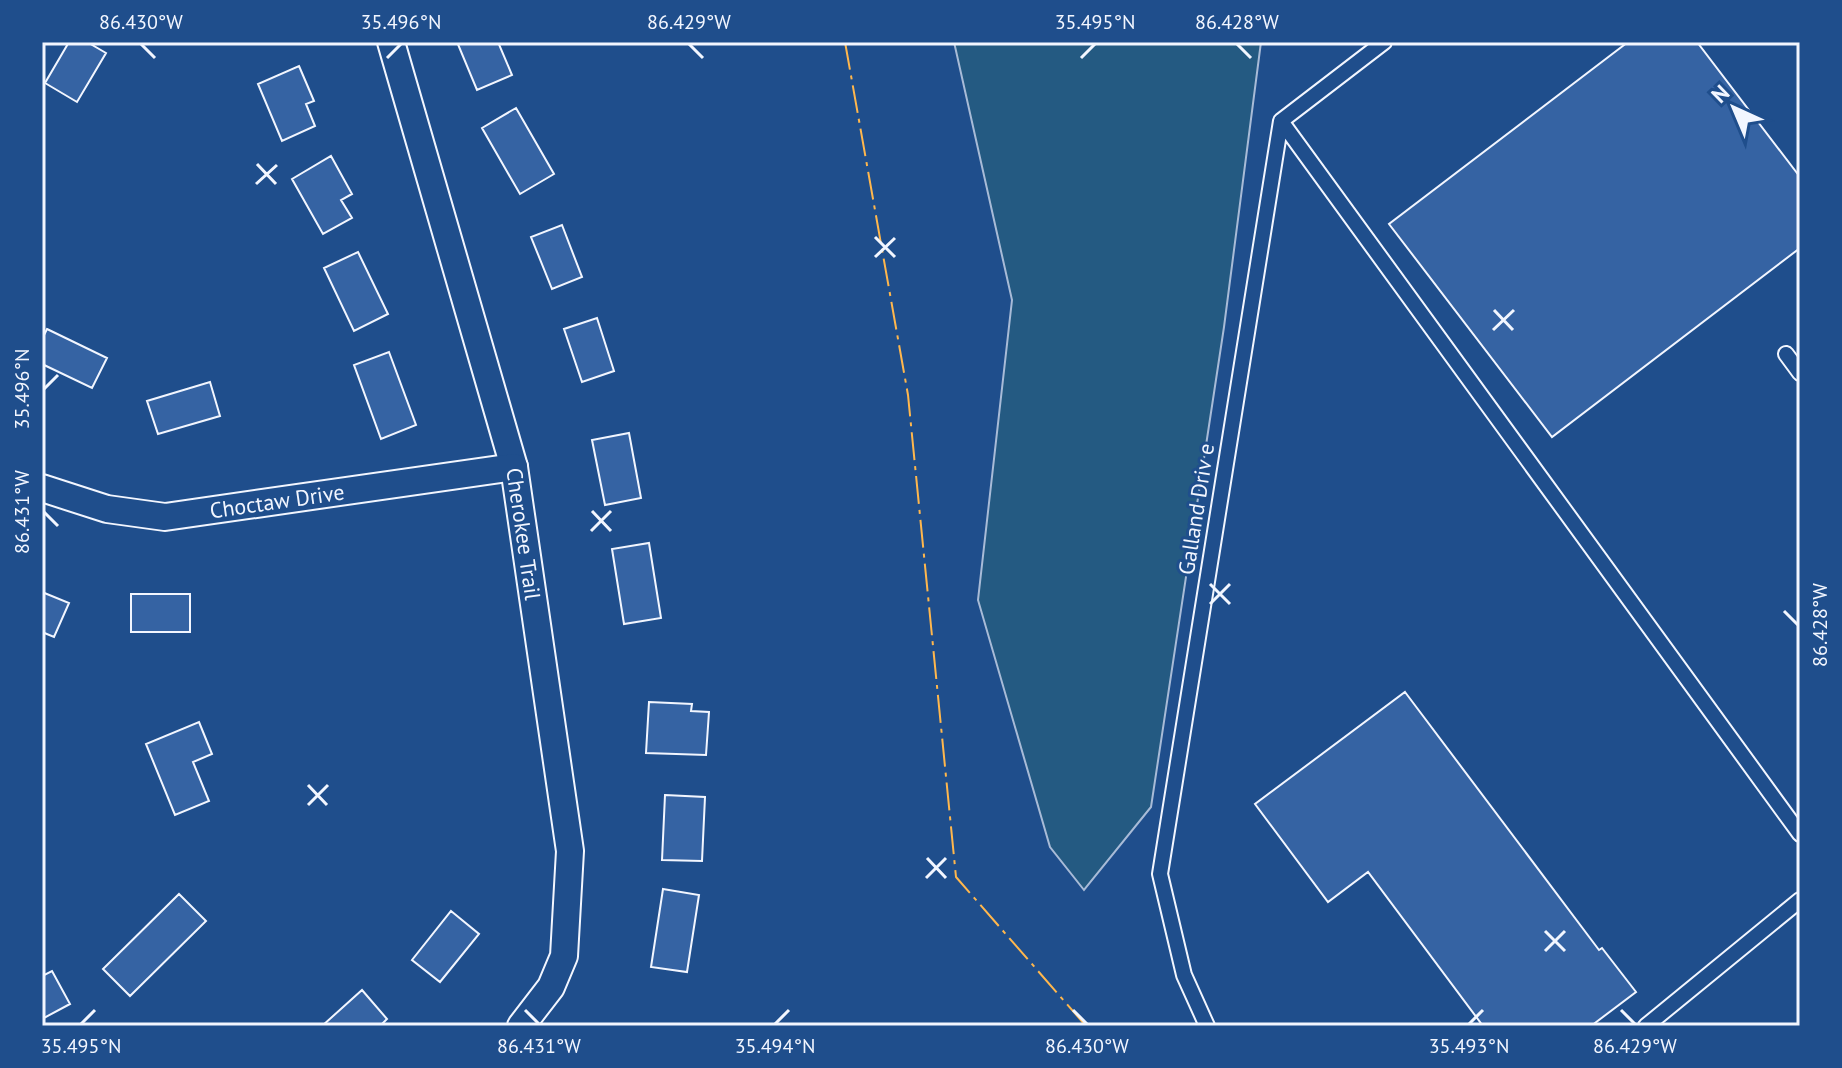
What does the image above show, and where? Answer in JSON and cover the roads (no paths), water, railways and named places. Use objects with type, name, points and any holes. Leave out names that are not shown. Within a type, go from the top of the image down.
[{"type":"street","name":"Cherokee Trail","points":[[391,42],[514,467],[570,851],[564,956],[551,987],[521,1026]]},
{"type":"street","name":"Choctaw Drive","points":[[42,488],[107,509],[165,517],[514,467]]},
{"type":"lane","points":[[1384,42],[1281,121],[1800,834]]},
{"type":"lane","name":"Galland Driv e","points":[[1207,1026],[1184,975],[1160,874],[1281,121]]},
{"type":"lane","points":[[1786,354],[1800,373]]},
{"type":"lane","points":[[1646,1026],[1800,900]]}]
